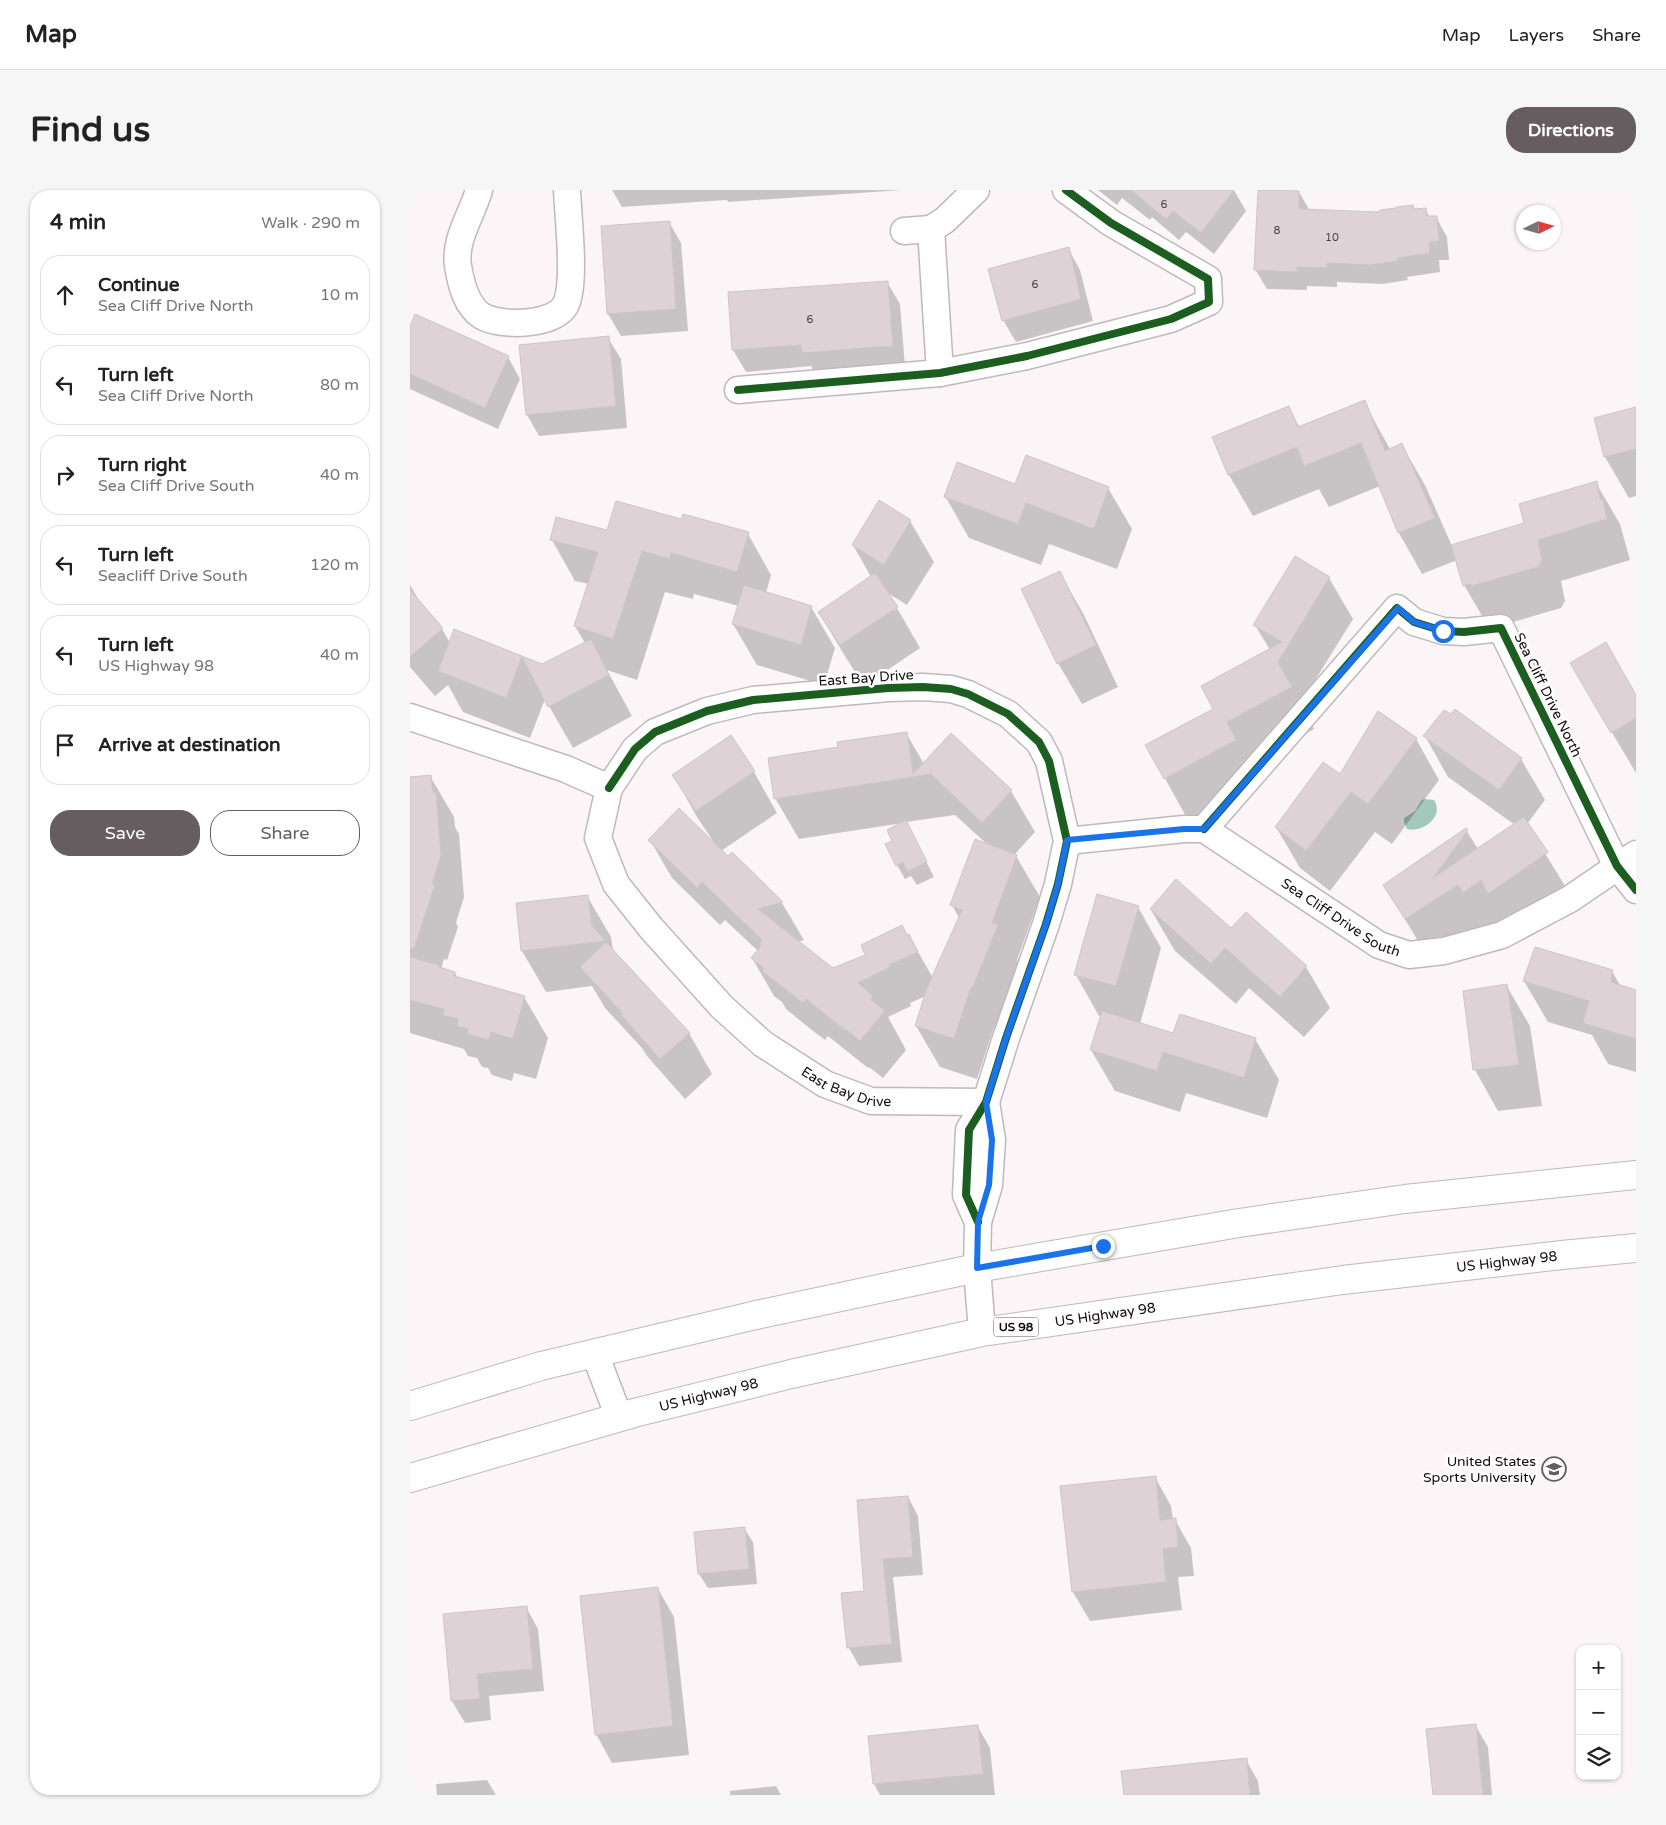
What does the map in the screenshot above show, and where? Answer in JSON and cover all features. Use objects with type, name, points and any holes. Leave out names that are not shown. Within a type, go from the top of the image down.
[{"type":"main road","points":[[410,1406],[541,1366],[756,1315],[977,1268],[1239,1223],[1405,1199],[1636,1176]]},
{"type":"main road","name":"US Highway 98","points":[[410,1478],[619,1417],[791,1374],[982,1332],[1343,1280],[1636,1248]]},
{"type":"street","points":[[479,190],[459,247],[458,264],[462,286],[468,301],[482,316],[500,323],[524,323],[541,320],[558,313],[566,305],[570,292],[571,276],[567,190]]},
{"type":"street","points":[[904,232],[931,229],[945,220],[976,190]]},
{"type":"street","points":[[738,390],[940,373],[1027,356],[1171,319],[1209,302],[1208,279],[1111,223],[1066,190]]},
{"type":"street","points":[[931,229],[940,373]]},
{"type":"street","name":"Sea Cliff Drive North","points":[[1204,829],[1398,608],[1414,622],[1443,631],[1464,632],[1502,628],[1626,860],[1636,890]]},
{"type":"street","name":"East Bay Drive","points":[[986,1102],[871,1101],[825,1084],[763,1044],[722,1007],[650,928],[616,884],[598,838],[609,788],[634,749],[655,732],[706,711],[753,700],[848,690],[923,686],[951,689],[968,694],[1008,714],[1039,742],[1049,762],[1067,840]]},
{"type":"street","points":[[410,717],[566,769],[609,788]]},
{"type":"street","points":[[982,1332],[977,1268],[978,1222],[966,1195],[969,1130],[986,1102],[1046,924],[1058,884],[1067,840],[1184,829],[1204,829]]},
{"type":"street","name":"Sea Cliff Drive South","points":[[1204,829],[1379,945],[1409,955],[1444,951],[1502,935],[1570,899],[1626,860]]},
{"type":"street","points":[[595,1354],[619,1417]]},
{"type":"shaded area","points":[[1424,799],[1434,800],[1437,812],[1434,818],[1419,829],[1407,829],[1404,818],[1415,811]]},
{"type":"building","points":[[1131,190],[1234,190],[1201,233],[1173,211],[1166,219]]},
{"type":"building","points":[[1258,190],[1299,191],[1299,209],[1379,212],[1380,210],[1413,205],[1414,209],[1426,208],[1427,216],[1437,216],[1439,241],[1429,242],[1430,253],[1397,258],[1398,261],[1370,265],[1327,263],[1327,268],[1297,267],[1297,272],[1254,270]]},
{"type":"building","points":[[670,221],[676,309],[607,314],[601,226]]},
{"type":"building","points":[[1069,247],[1081,299],[1002,321],[988,269]]},
{"type":"building","points":[[888,281],[893,346],[802,353],[801,345],[732,350],[728,292]]},
{"type":"building","points":[[415,314],[509,356],[485,408],[410,374],[410,326]]},
{"type":"building","points":[[609,336],[616,406],[526,415],[519,345]]},
{"type":"building","points":[[1365,400],[1385,451],[1402,443],[1435,518],[1398,533],[1361,443],[1304,466],[1297,447],[1228,475],[1212,437],[1289,406],[1298,427]]},
{"type":"building","points":[[1636,407],[1636,449],[1604,457],[1594,418]]},
{"type":"building","points":[[1026,455],[1109,487],[1094,529],[1026,503],[1018,524],[944,497],[957,462],[1015,484]]},
{"type":"building","points":[[1597,481],[1600,499],[1603,500],[1607,519],[1538,540],[1542,560],[1538,567],[1471,586],[1471,584],[1463,586],[1451,545],[1524,523],[1519,504]]},
{"type":"building","points":[[879,500],[911,520],[884,565],[852,545]]},
{"type":"building","points":[[616,501],[681,519],[683,514],[749,532],[737,572],[671,553],[670,559],[642,551],[613,639],[574,626],[598,552],[550,540],[556,517],[607,530]]},
{"type":"building","points":[[1295,556],[1330,577],[1278,662],[1292,687],[1227,722],[1236,740],[1164,779],[1145,745],[1213,709],[1201,686],[1282,642],[1253,625]]},
{"type":"building","points":[[1060,571],[1096,645],[1057,664],[1021,589]]},
{"type":"building","points":[[875,573],[898,607],[840,645],[818,612]]},
{"type":"building","points":[[744,585],[812,606],[801,645],[732,624]]},
{"type":"building","points":[[410,590],[443,628],[410,657]]},
{"type":"building","points":[[454,629],[542,664],[591,639],[609,675],[548,707],[522,657],[506,698],[438,671]]},
{"type":"building","points":[[1606,642],[1636,695],[1636,718],[1611,733],[1570,663]]},
{"type":"building","points":[[1455,709],[1522,758],[1499,790],[1423,736],[1444,710],[1451,714]]},
{"type":"building","points":[[1378,711],[1417,738],[1368,804],[1351,792],[1306,851],[1275,827],[1323,762],[1340,774]]},
{"type":"building","points":[[907,732],[913,774],[951,733],[1012,790],[982,823],[931,774],[774,799],[768,758],[838,747],[837,742]]},
{"type":"building","points":[[731,735],[755,771],[696,811],[672,775]]},
{"type":"building","points":[[431,775],[433,792],[436,792],[441,855],[432,884],[435,885],[414,949],[410,948],[410,777]]},
{"type":"building","points":[[679,808],[728,856],[732,852],[783,902],[758,909],[833,968],[865,955],[861,945],[902,925],[907,935],[909,934],[918,952],[889,965],[890,967],[858,983],[873,996],[870,999],[885,1011],[860,1041],[806,999],[803,1003],[762,971],[764,968],[751,958],[761,946],[759,944],[762,940],[702,882],[697,888],[648,840]]},
{"type":"building","points":[[1524,817],[1548,852],[1488,894],[1481,880],[1463,893],[1458,885],[1405,919],[1383,885],[1466,828],[1468,830],[1433,878]]},
{"type":"building","points":[[906,820],[927,862],[907,872],[903,862],[896,866],[885,844],[892,841],[887,830]]},
{"type":"building","points":[[975,839],[1017,855],[992,923],[998,925],[973,987],[971,987],[954,1039],[915,1026],[927,988],[962,910],[950,905]]},
{"type":"building","points":[[1176,879],[1231,928],[1246,912],[1307,966],[1280,997],[1225,948],[1211,964],[1150,909]]},
{"type":"building","points":[[1097,894],[1139,906],[1116,986],[1074,975]]},
{"type":"building","points":[[588,895],[592,926],[606,941],[521,951],[516,903]]},
{"type":"building","points":[[606,942],[690,1033],[660,1059],[621,1015],[623,1014],[580,967]]},
{"type":"building","points":[[1535,947],[1613,970],[1611,982],[1636,990],[1636,1039],[1583,1023],[1589,1001],[1523,981]]},
{"type":"building","points":[[410,957],[439,965],[439,967],[455,972],[454,976],[525,996],[513,1039],[491,1032],[489,1040],[467,1034],[468,1029],[457,1026],[458,1019],[443,1015],[444,1009],[410,1000]]},
{"type":"building","points":[[1507,984],[1519,1065],[1473,1070],[1463,991]]},
{"type":"building","points":[[1102,1011],[1173,1033],[1180,1014],[1256,1038],[1244,1078],[1163,1052],[1157,1071],[1090,1050]]},
{"type":"building","points":[[1156,1476],[1160,1520],[1176,1518],[1178,1547],[1163,1549],[1166,1582],[1072,1592],[1060,1486]]},
{"type":"building","points":[[908,1496],[913,1557],[883,1559],[892,1644],[847,1648],[841,1593],[864,1591],[857,1500]]},
{"type":"building","points":[[745,1527],[749,1569],[698,1574],[694,1532]]},
{"type":"building","points":[[658,1587],[673,1726],[595,1735],[580,1596]]},
{"type":"building","points":[[527,1606],[533,1669],[477,1674],[480,1699],[451,1701],[443,1614]]},
{"type":"building","points":[[1476,1724],[1483,1795],[1433,1795],[1426,1729]]},
{"type":"building","points":[[978,1725],[983,1774],[873,1784],[868,1736]]},
{"type":"building","points":[[1247,1758],[1250,1795],[1124,1795],[1121,1771]]},
{"type":"cycle path","points":[[738,390],[940,373],[1027,356],[1171,319],[1209,302],[1208,279],[1111,223],[1066,190]]},
{"type":"cycle path","points":[[1204,829],[1397,608],[1414,622],[1443,631],[1464,632],[1501,628],[1617,866],[1636,890]]},
{"type":"cycle path","points":[[609,788],[635,749],[655,732],[707,711],[753,700],[888,688],[923,687],[951,689],[968,694],[1008,714],[1039,742],[1049,761],[1067,841],[1058,884],[1046,924],[986,1102],[969,1130],[966,1195],[978,1222]]},
{"type":"place","name":"United States Sports University","points":[[1554,1469]]},
{"type":"route","points":[[1103,1246],[977,1268],[978,1222],[989,1185],[992,1140],[986,1102],[1046,924],[1058,884],[1067,840],[1184,829],[1204,829],[1398,608],[1414,622],[1443,631]]}]
